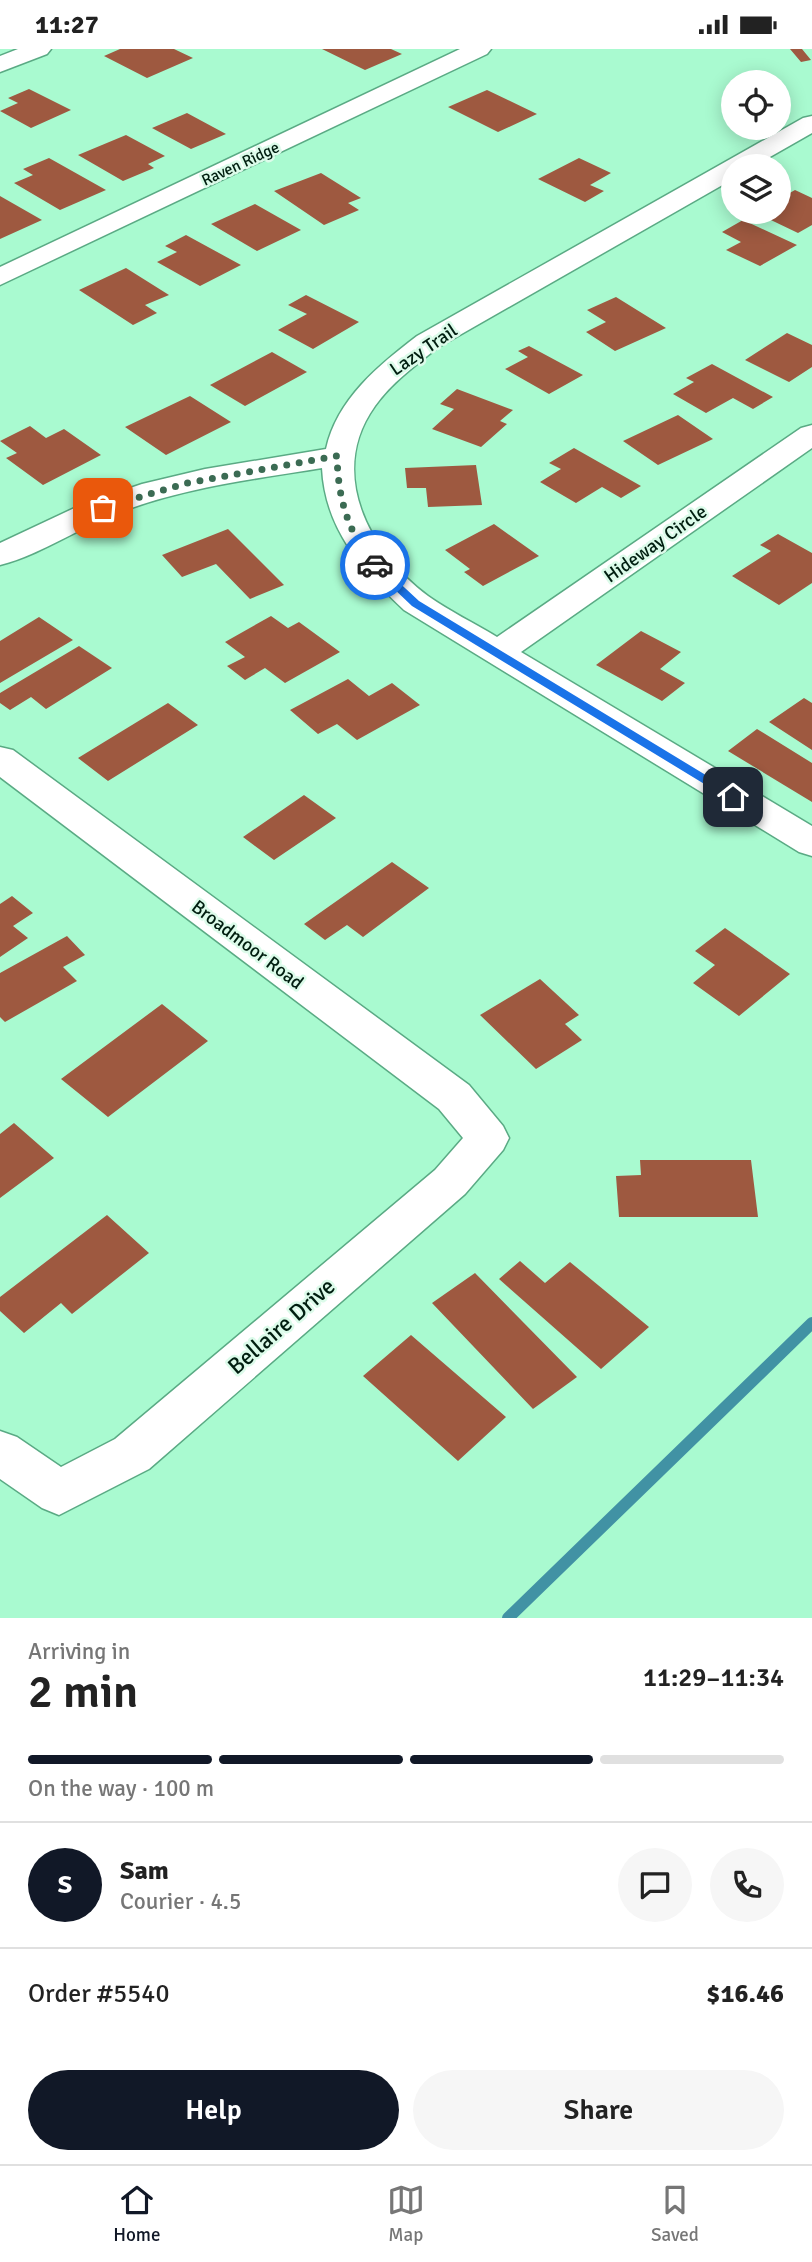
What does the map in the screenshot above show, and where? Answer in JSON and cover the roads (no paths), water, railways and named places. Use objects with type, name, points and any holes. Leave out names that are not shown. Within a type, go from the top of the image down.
[{"type":"street","points":[[0,65],[39,49]]},
{"type":"street","name":"Raven Ridge","points":[[0,277],[479,49]]},
{"type":"street","name":"Lazy Trail","points":[[757,154],[812,123]]},
{"type":"street","name":"Lazy Trail","points":[[721,174],[427,342],[403,359],[366,396],[352,416],[337,456],[340,499],[352,531],[371,561],[416,603],[812,843]]},
{"type":"street","name":"Hideway Circle","points":[[498,652],[812,435]]},
{"type":"street","points":[[0,555],[79,517],[127,499],[211,478],[337,456]]},
{"type":"street","name":"Broadmoor Road","points":[[0,759],[454,1097],[488,1138]]},
{"type":"street","name":"Bellaire Drive","points":[[0,1452],[59,1493],[132,1454],[450,1182],[488,1138]]},
{"type":"waterway","points":[[508,1618],[812,1323]]}]
